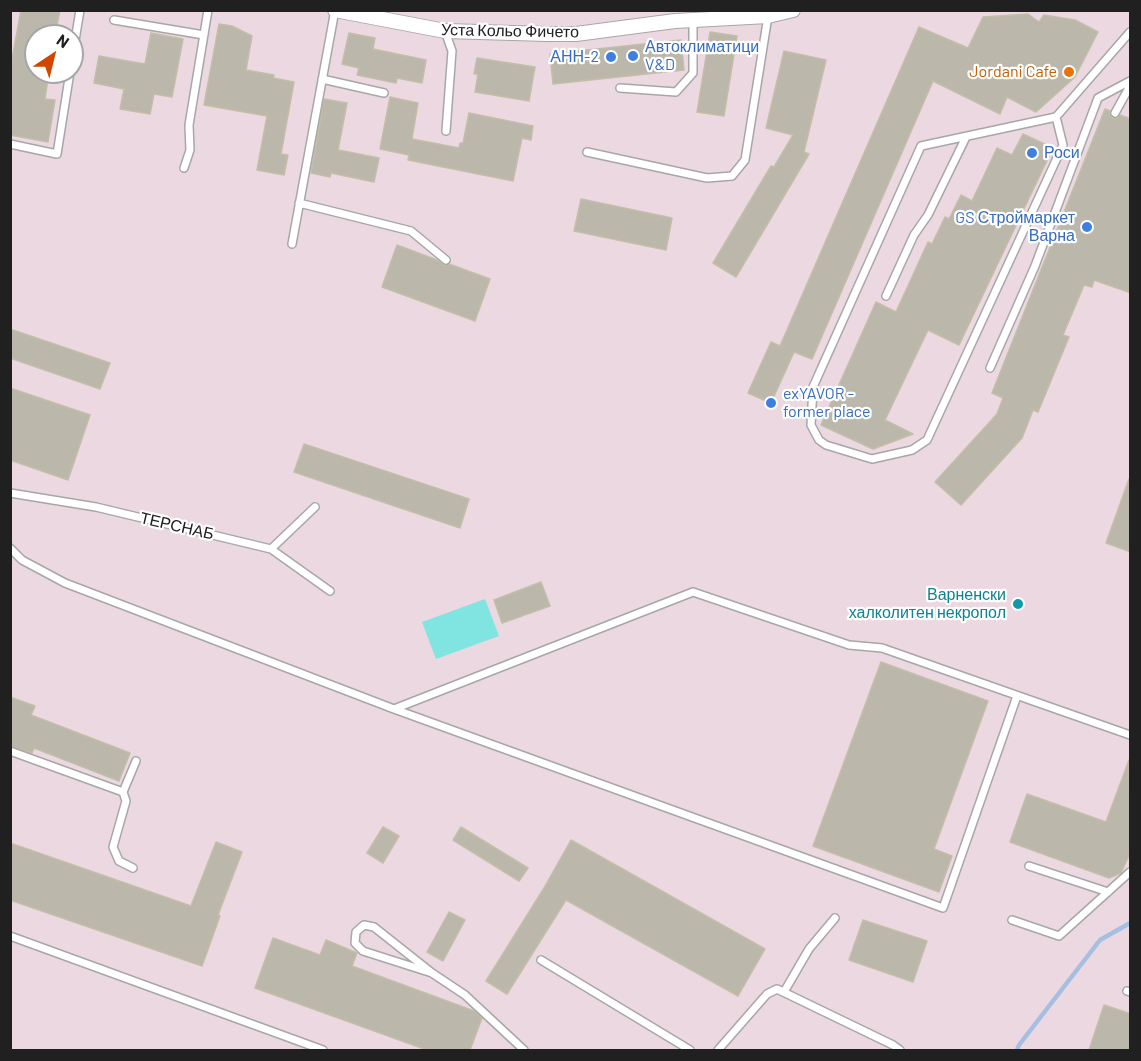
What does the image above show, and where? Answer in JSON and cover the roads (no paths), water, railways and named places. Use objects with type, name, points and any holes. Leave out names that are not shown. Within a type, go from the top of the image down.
[{"type":"street","name":"Уста Кольо Фичето","points":[[335,10],[391,16],[445,31],[576,34],[693,20],[708,15],[768,16],[793,10]]},
{"type":"lane","points":[[184,168],[190,150],[189,125],[208,10]]},
{"type":"lane","points":[[292,244],[335,10]]},
{"type":"lane","points":[[587,152],[707,178],[732,176],[746,160],[768,16]]},
{"type":"lane","points":[[114,20],[204,35]]},
{"type":"lane","points":[[620,88],[676,92],[693,73],[693,20]]},
{"type":"lane","points":[[445,31],[452,51],[446,131]]},
{"type":"lane","points":[[1056,117],[1063,145],[927,440],[912,450],[872,459],[826,445],[819,440],[811,425],[813,387],[921,146],[1056,117],[1131,32]]},
{"type":"lane","points":[[322,79],[384,93]]},
{"type":"lane","points":[[990,368],[1035,266],[1098,99],[1131,81]]},
{"type":"lane","points":[[10,144],[57,154],[68,84]]},
{"type":"lane","points":[[1115,113],[1131,86]]},
{"type":"lane","points":[[886,296],[914,235],[928,215],[966,136]]},
{"type":"lane","points":[[299,203],[411,231],[446,260]]},
{"type":"lane","name":"ТЕРСНАБ","points":[[10,493],[96,507],[271,549],[330,591]]},
{"type":"lane","points":[[271,549],[315,507]]},
{"type":"lane","points":[[10,548],[22,560],[65,583],[394,709],[943,908],[1017,696]]},
{"type":"lane","points":[[394,709],[693,592],[849,645],[882,648],[1131,735]]},
{"type":"lane","points":[[10,751],[123,792]]},
{"type":"lane","points":[[133,868],[119,861],[113,847],[126,801],[123,792],[136,761]]},
{"type":"lane","points":[[1029,866],[1108,892]]},
{"type":"lane","points":[[1012,920],[1059,936],[1131,872]]},
{"type":"lane","points":[[784,992],[809,950],[835,918]]},
{"type":"lane","points":[[432,973],[363,951],[355,943],[356,932],[364,926],[374,927],[432,973],[465,995],[524,1050]]},
{"type":"lane","points":[[10,936],[323,1050]]},
{"type":"lane","points":[[541,960],[690,1050]]},
{"type":"lane","points":[[718,1050],[770,991],[777,989],[900,1050]]},
{"type":"waterway","points":[[1017,1050],[1100,940],[1130,923]]},
{"type":"place","name":"Автоклиматици V&D","points":[[633,56]]},
{"type":"place","name":"АНН-2","points":[[611,57]]},
{"type":"place","name":"Jordani Cafe","points":[[1069,72]]},
{"type":"place","name":"Роси","points":[[1032,153]]},
{"type":"place","name":"GS Строймаркет Варна","points":[[1087,227]]},
{"type":"place","name":"exYAVOR - former place","points":[[771,403]]},
{"type":"place","name":"Варненски халколитен некропол","points":[[1018,604]]}]
